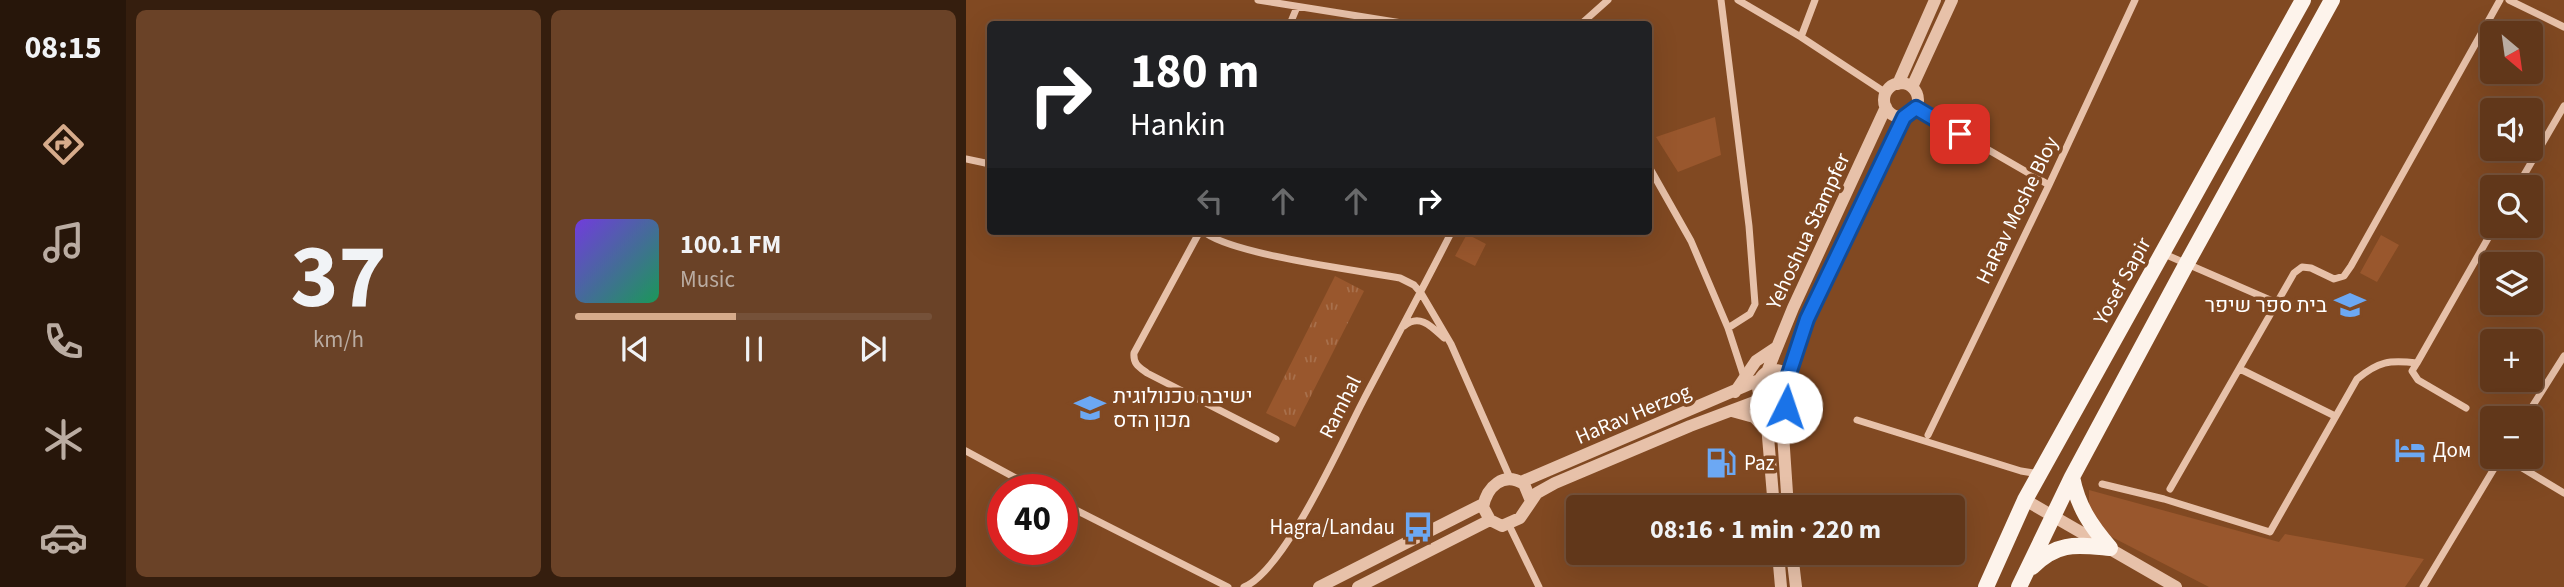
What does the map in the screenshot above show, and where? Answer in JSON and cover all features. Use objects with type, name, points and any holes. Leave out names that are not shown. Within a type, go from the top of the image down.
[{"type":"main road","name":"Yosef Sapir","points":[[1986,587],[2025,500],[2303,0]]},
{"type":"main road","points":[[2022,580],[2072,477],[2332,0]]},
{"type":"main road","points":[[2072,477],[2076,495],[2091,526],[2110,548]]},
{"type":"main road","points":[[2022,580],[2051,551],[2066,545],[2110,548]]},
{"type":"street","points":[[1258,0],[1388,21]]},
{"type":"street","points":[[1584,21],[1608,0]]},
{"type":"street","points":[[1721,0],[1749,226],[1755,304],[1750,314],[1728,328]]},
{"type":"street","points":[[1738,0],[1801,37],[1886,93]]},
{"type":"street","points":[[1801,37],[1815,0]]},
{"type":"street","points":[[1886,93],[1898,84],[1935,0]]},
{"type":"street","points":[[1912,87],[1952,0]]},
{"type":"street","name":"HaRav Moshe Bloy","points":[[1928,435],[2049,186],[2135,0]]},
{"type":"street","points":[[2170,489],[2294,273],[2302,267],[2311,268],[2334,279],[2344,276],[2500,0]]},
{"type":"street","points":[[2509,0],[2564,27]]},
{"type":"street","points":[[1291,21],[1297,7]]},
{"type":"street","points":[[1886,93],[1886,107],[1895,116],[1904,117],[1916,108],[1918,97],[1912,87],[1898,84]]},
{"type":"street","points":[[2524,175],[2564,106]]},
{"type":"street","name":"Yehoshua Stampfer","points":[[1763,376],[1886,107]]},
{"type":"street","points":[[1916,108],[2049,186]]},
{"type":"street","name":"Yehoshua Stampfer","points":[[1788,377],[1816,299],[1904,117]]},
{"type":"street","points":[[966,159],[987,163]]},
{"type":"street","points":[[1652,172],[1690,241],[1728,328],[1744,378]]},
{"type":"street","points":[[1200,235],[1134,353],[1136,364],[1147,373],[1276,439]]},
{"type":"street","points":[[1209,235],[1220,242],[1400,278],[1414,285],[1451,344],[1515,480],[1528,489],[1531,502]]},
{"type":"street","name":"Ramhal","points":[[1244,587],[1256,580],[1266,569],[1292,533],[1450,235]]},
{"type":"street","points":[[2466,408],[2418,380],[2413,371],[2488,238]]},
{"type":"street","points":[[2162,253],[2277,303]]},
{"type":"street","points":[[1401,330],[1411,321],[1419,320],[1432,327],[1451,344]]},
{"type":"street","points":[[1735,391],[1756,361],[1777,347]]},
{"type":"street","points":[[2533,406],[2564,356]]},
{"type":"street","points":[[2102,484],[2164,499],[2270,531],[2357,379],[2373,366],[2391,360],[2417,363]]},
{"type":"street","points":[[2240,369],[2335,416]]},
{"type":"street","points":[[1773,495],[1764,400],[1758,390],[1763,376],[1779,370],[1788,377],[1791,387],[1783,434],[1787,495]]},
{"type":"street","name":"HaRav Herzog","points":[[1319,587],[1483,504],[1486,495],[1497,483],[1515,480],[1735,391],[1763,376]]},
{"type":"street","points":[[1764,400],[1775,404],[1787,398]]},
{"type":"street","name":"HaRav Herzog","points":[[1508,523],[1525,513],[1538,493],[1555,483],[1728,411],[1764,400]]},
{"type":"street","points":[[1728,411],[1754,417],[1768,431]]},
{"type":"street","points":[[1857,420],[2021,471],[2040,474]]},
{"type":"street","points":[[966,452],[1008,474]]},
{"type":"street","points":[[2423,587],[2495,469]]},
{"type":"street","points":[[2523,469],[2564,493]]},
{"type":"street","points":[[2021,471],[2027,484],[2025,500],[2176,587]]},
{"type":"street","points":[[1483,504],[1490,520],[1502,526],[1508,523],[1538,587]]},
{"type":"street","points":[[1078,511],[1228,587]]},
{"type":"street","points":[[1358,587],[1490,520]]},
{"type":"street","points":[[1779,565],[1781,587]]},
{"type":"street","points":[[1793,565],[1796,587]]},
{"type":"green space","points":[[1715,117],[1721,155],[1678,172],[1656,137]]},
{"type":"green space","points":[[1466,235],[1486,244],[1475,266],[1455,256]]},
{"type":"green space","points":[[2381,235],[2399,245],[2377,282],[2360,273]]},
{"type":"green space","points":[[1335,276],[1364,291],[1295,427],[1266,413]]},
{"type":"green space","points":[[2089,490],[2279,542],[2285,534],[2424,559],[2405,587],[2209,587],[2100,531],[2089,508]]},
{"type":"place","name":"בית ספר שיפר","points":[[2350,305]]},
{"type":"place","name":"ישיבה טכנולוגית מכון הדס","points":[[1090,408]]},
{"type":"place","name":"Дом","points":[[2410,450]]},
{"type":"place","name":"Paz","points":[[1721,463]]},
{"type":"place","name":"Hagra/Landau","points":[[1418,527]]},
{"type":"route","points":[[1786,407],[1791,387],[1788,377],[1807,319],[1904,117],[1916,108],[1960,134]]}]
